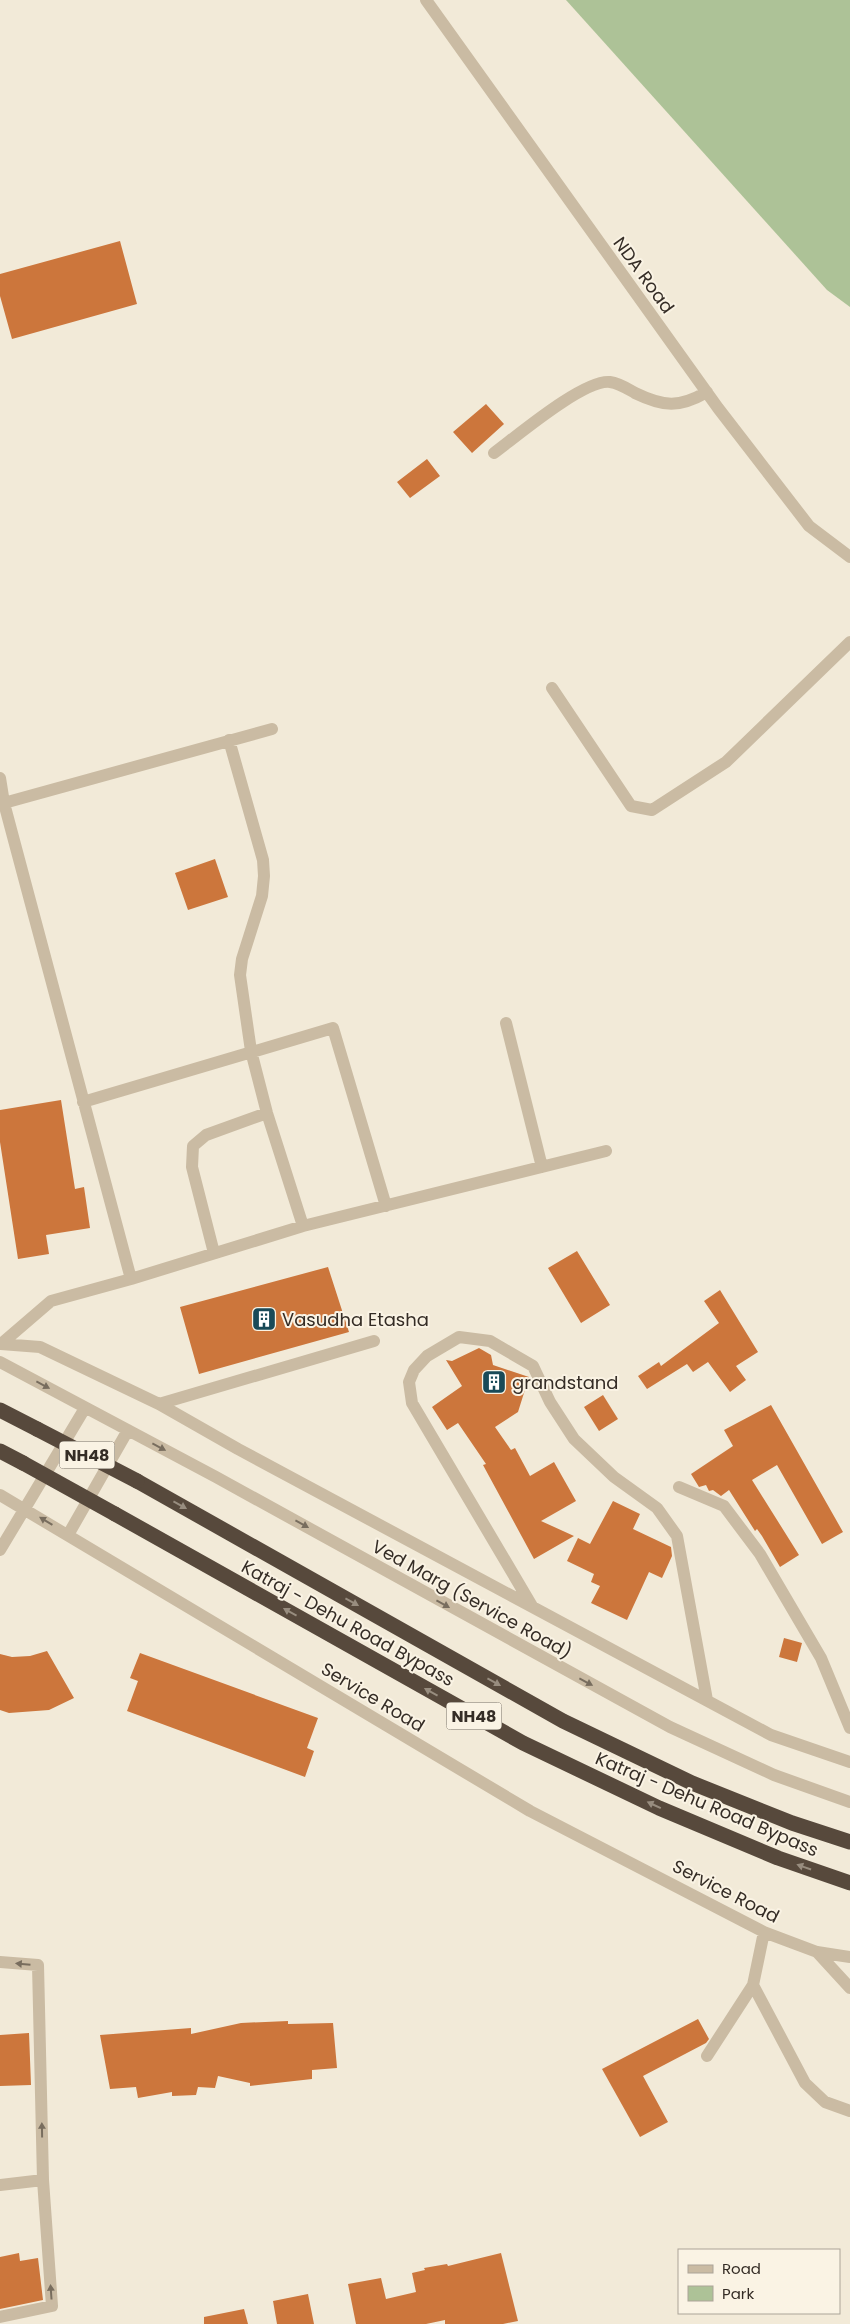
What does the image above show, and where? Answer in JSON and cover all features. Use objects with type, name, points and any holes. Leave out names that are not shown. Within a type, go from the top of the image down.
[{"type":"highway","name":"Katraj - Dehu Road Bypass","points":[[0,1410],[137,1481],[563,1721],[692,1783],[792,1823],[850,1842]]},
{"type":"highway","name":"Katraj - Dehu Road Bypass","points":[[0,1451],[523,1743],[659,1808],[778,1858],[850,1883]]},
{"type":"street","name":"NDA Road","points":[[426,0],[706,392],[810,526],[850,557]]},
{"type":"street","points":[[494,452],[576,393],[597,384],[610,382],[650,400],[676,404],[688,402],[706,392]]},
{"type":"street","points":[[552,688],[631,806],[652,810],[726,762],[850,642]]},
{"type":"street","points":[[4,803],[272,728]]},
{"type":"street","points":[[229,740],[263,860],[262,896],[242,959],[240,975],[251,1051],[267,1113],[303,1226]]},
{"type":"street","points":[[0,778],[4,803],[130,1279]]},
{"type":"street","points":[[506,1023],[542,1167]]},
{"type":"street","points":[[84,1102],[333,1028],[386,1206]]},
{"type":"street","points":[[214,1253],[192,1167],[193,1146],[206,1135],[267,1113]]},
{"type":"street","points":[[0,1344],[51,1301],[303,1226],[606,1151]]},
{"type":"street","points":[[532,1606],[412,1403],[409,1382],[414,1370],[427,1356],[460,1337],[490,1341],[533,1366],[550,1402],[574,1439],[614,1477],[657,1508],[677,1536],[707,1700]]},
{"type":"street","points":[[160,1404],[374,1342]]},
{"type":"street","points":[[0,1344],[40,1347],[160,1404],[238,1449],[771,1735],[850,1762]]},
{"type":"street","name":"Ved Marg (Service Road)","points":[[0,1362],[128,1430],[670,1727],[774,1775],[850,1802]]},
{"type":"street","points":[[0,1550],[23,1508],[85,1408]]},
{"type":"street","points":[[68,1535],[128,1430]]},
{"type":"street","points":[[679,1487],[724,1506],[760,1554],[821,1658],[850,1728]]},
{"type":"street","name":"Service Road","points":[[0,1495],[530,1811],[764,1932],[817,1952],[850,1957]]},
{"type":"street","points":[[707,2056],[753,1985],[764,1932]]},
{"type":"street","points":[[817,1952],[850,1988]]},
{"type":"street","points":[[0,1962],[38,1965],[43,2180],[52,2306],[0,2317]]},
{"type":"street","points":[[753,1985],[805,2083],[825,2102],[850,2111]]},
{"type":"street","points":[[0,2185],[43,2180]]},
{"type":"green space","points":[[566,0],[850,0],[850,307],[827,290]]},
{"type":"building","points":[[120,241],[137,304],[12,339],[0,296],[0,274]]},
{"type":"building","points":[[486,404],[504,424],[472,453],[453,432]]},
{"type":"building","points":[[427,459],[440,476],[410,498],[397,482]]},
{"type":"building","points":[[215,859],[228,897],[188,910],[175,873]]},
{"type":"building","points":[[61,1100],[75,1189],[84,1187],[90,1228],[46,1235],[49,1254],[18,1259],[0,1142],[0,1110]]},
{"type":"building","points":[[577,1251],[610,1305],[581,1323],[548,1268]]},
{"type":"building","name":"Vasudha Etasha","points":[[328,1267],[349,1332],[199,1374],[180,1307]]},
{"type":"building","points":[[720,1290],[758,1352],[736,1366],[746,1380],[730,1392],[708,1362],[693,1372],[687,1364],[647,1389],[638,1376],[659,1362],[661,1366],[719,1323],[704,1301]]},
{"type":"building","points":[[479,1348],[491,1355],[493,1365],[529,1377],[518,1412],[495,1427],[511,1450],[515,1448],[530,1476],[554,1462],[576,1501],[541,1521],[574,1536],[534,1559],[483,1465],[486,1464],[458,1423],[447,1430],[432,1407],[462,1386],[446,1360],[452,1361]]},
{"type":"building","points":[[603,1395],[618,1419],[599,1431],[584,1407]]},
{"type":"building","points":[[771,1405],[843,1532],[822,1544],[777,1465],[752,1480],[799,1555],[780,1567],[762,1536],[757,1529],[755,1531],[729,1490],[721,1496],[713,1490],[709,1491],[706,1485],[699,1487],[691,1474],[733,1446],[724,1430]]},
{"type":"building","points":[[613,1501],[640,1514],[633,1529],[671,1547],[672,1556],[662,1578],[649,1572],[627,1620],[591,1603],[600,1586],[591,1582],[594,1574],[567,1561],[578,1538],[590,1544]]},
{"type":"building","points":[[784,1638],[802,1643],[797,1662],[779,1657]]},
{"type":"building","points":[[47,1651],[74,1698],[49,1710],[9,1713],[0,1710],[0,1654],[12,1657],[30,1656]]},
{"type":"building","points":[[140,1653],[318,1718],[307,1748],[314,1751],[305,1777],[127,1711],[138,1681],[130,1678]]},
{"type":"building","points":[[698,2019],[709,2039],[706,2043],[643,2076],[668,2122],[640,2137],[602,2069]]},
{"type":"building","points":[[288,2021],[288,2024],[333,2023],[337,2068],[312,2070],[312,2079],[250,2086],[250,2083],[218,2076],[215,2088],[198,2087],[196,2095],[172,2096],[172,2092],[138,2098],[136,2087],[110,2089],[100,2035],[191,2028],[191,2034],[241,2023]]},
{"type":"building","points":[[29,2033],[31,2085],[0,2086],[0,2035]]},
{"type":"building","points":[[19,2253],[20,2261],[38,2258],[43,2300],[0,2309],[0,2257]]},
{"type":"building","points":[[501,2253],[518,2321],[503,2324],[445,2324],[445,2320],[426,2324],[356,2324],[348,2284],[381,2278],[386,2299],[416,2292],[412,2273],[425,2270],[424,2268],[447,2264],[448,2266]]},
{"type":"building","points":[[308,2294],[314,2324],[277,2324],[273,2301]]},
{"type":"building","points":[[244,2309],[248,2324],[204,2324],[204,2317]]},
{"type":"place","name":"Vasudha Etasha","points":[[264,1319]]},
{"type":"place","name":"grandstand","points":[[494,1382]]}]
